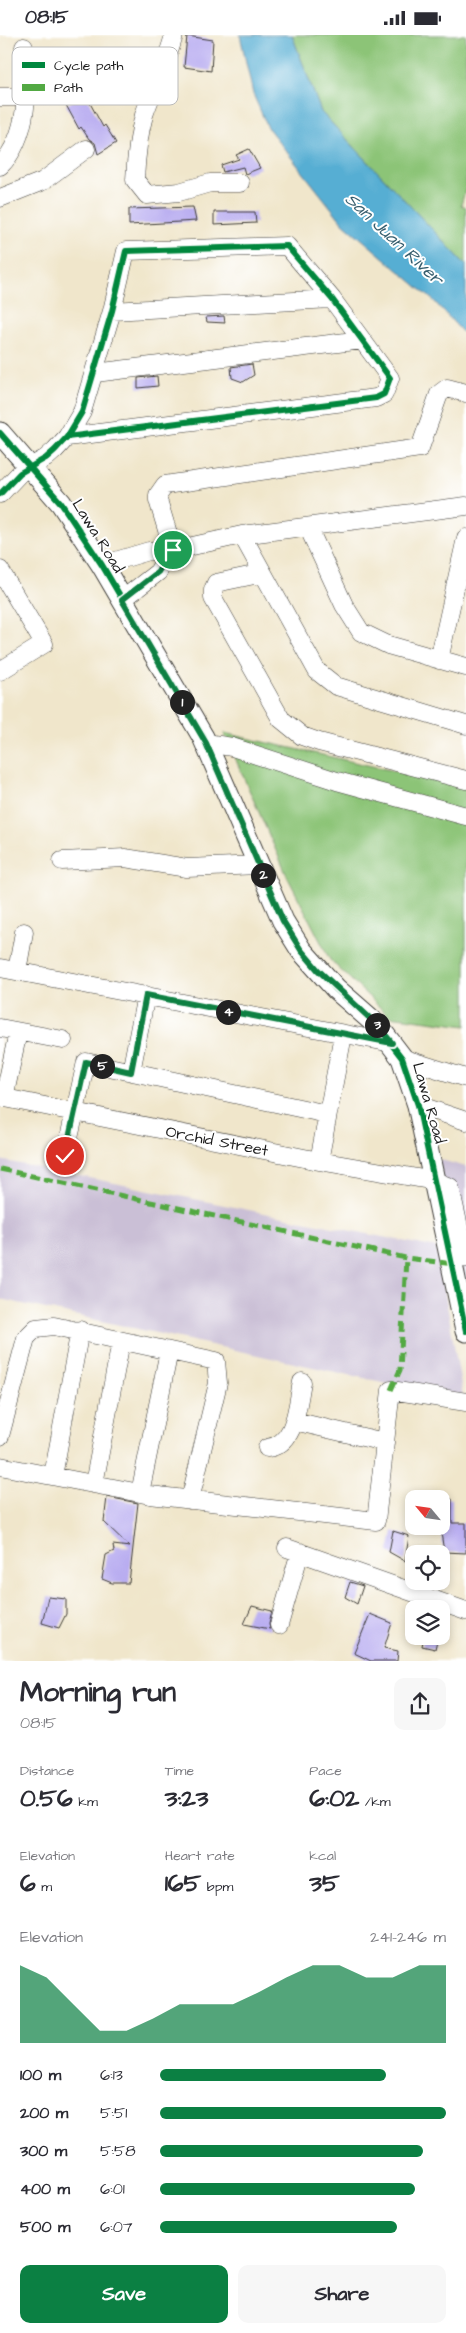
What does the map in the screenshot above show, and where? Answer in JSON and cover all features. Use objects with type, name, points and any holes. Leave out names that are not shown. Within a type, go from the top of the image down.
[{"type":"main road","name":"Lawa Road","points":[[0,433],[61,503],[102,565],[206,743],[283,921],[301,950],[336,989],[376,1024],[397,1050],[418,1105],[466,1331]]},
{"type":"street","points":[[3,155],[20,130],[24,105]]},
{"type":"street","points":[[148,105],[144,115],[137,149],[135,180],[147,195],[179,192],[210,183],[240,183]]},
{"type":"street","points":[[0,198],[43,181],[86,149]]},
{"type":"street","points":[[0,494],[20,473],[46,458],[67,437],[82,412],[112,311],[126,251],[287,246],[332,299],[390,378],[384,394],[376,399],[67,437]]},
{"type":"street","points":[[112,311],[332,299]]},
{"type":"street","points":[[94,373],[362,340]]},
{"type":"street","points":[[122,600],[158,572],[171,551],[158,500],[158,495],[165,485],[420,448],[439,394],[447,388],[466,393]]},
{"type":"street","points":[[102,565],[149,551],[171,551],[242,535],[466,506]]},
{"type":"street","points":[[308,527],[344,605],[361,632],[388,645],[466,667]]},
{"type":"street","points":[[242,535],[317,671],[336,687],[466,725]]},
{"type":"street","points":[[440,660],[459,605],[465,545]]},
{"type":"street","points":[[0,571],[44,645],[0,671]]},
{"type":"street","points":[[263,573],[216,583],[212,590],[213,598],[281,719],[302,736],[319,742],[466,780]]},
{"type":"street","points":[[206,743],[232,747],[336,781],[466,816]]},
{"type":"street","points":[[62,861],[125,858],[187,868],[259,865]]},
{"type":"street","points":[[24,932],[9,970],[146,995],[343,1035],[397,1050],[466,1078]]},
{"type":"street","points":[[131,1072],[146,995]]},
{"type":"street","points":[[0,1028],[63,1040]]},
{"type":"street","points":[[2,1098],[18,1032]]},
{"type":"street","points":[[319,1161],[343,1035]]},
{"type":"street","points":[[65,1156],[86,1062],[327,1114]]},
{"type":"street","name":"Orchid Street","points":[[2,1098],[319,1161],[435,1181]]},
{"type":"street","points":[[418,1105],[466,1121]]},
{"type":"street","points":[[435,1181],[450,1187],[466,1256]]},
{"type":"street","points":[[0,1436],[26,1337],[36,1328],[54,1325],[216,1361],[218,1383],[190,1500]]},
{"type":"street","points":[[53,1476],[80,1330]]},
{"type":"street","points":[[94,1484],[121,1341]]},
{"type":"street","points":[[140,1493],[169,1351]]},
{"type":"street","points":[[266,1448],[277,1447],[286,1439],[294,1421],[302,1382]]},
{"type":"street","points":[[0,1466],[140,1493],[376,1521],[391,1390],[466,1402]]},
{"type":"street","points":[[294,1421],[384,1442]]},
{"type":"street","points":[[279,1625],[293,1550],[466,1611]]},
{"type":"shaded area","points":[[434,1158],[466,1167],[466,1308]]},
{"type":"shaded area","points":[[0,1160],[437,1248],[463,1396],[382,1382],[0,1299]]},
{"type":"green space","points":[[292,35],[466,35],[466,188],[461,205],[466,207],[466,265],[321,112]]},
{"type":"green space","points":[[224,733],[466,787],[466,1026],[389,1016],[330,960],[288,878]]},
{"type":"water","name":"San Juan River","points":[[240,35],[292,35],[321,112],[466,265],[466,336],[434,301],[343,223],[268,128],[253,94]]},
{"type":"building","points":[[187,36],[213,40],[211,71],[184,67]]},
{"type":"building","points":[[66,105],[91,105],[103,127],[105,125],[116,143],[98,154],[95,143],[89,139],[81,127],[79,129]]},
{"type":"building","points":[[249,149],[260,168],[245,174],[243,167],[223,172],[221,165],[239,159],[236,155]]},
{"type":"building","points":[[193,207],[196,221],[129,225],[129,209]]},
{"type":"building","points":[[214,212],[255,212],[256,223],[214,225]]},
{"type":"building","points":[[224,316],[225,323],[207,322],[206,317]]},
{"type":"building","points":[[252,364],[254,375],[243,382],[232,378],[231,367]]},
{"type":"building","points":[[157,376],[158,386],[138,388],[138,378]]},
{"type":"building","points":[[107,1497],[138,1503],[129,1583],[112,1583],[102,1579],[106,1555],[114,1551],[113,1545],[130,1547],[104,1522]]},
{"type":"building","points":[[450,1499],[452,1499],[452,1523],[466,1523],[466,1553],[450,1552],[450,1545],[443,1545],[441,1535],[450,1535]]},
{"type":"building","points":[[393,1531],[409,1536],[408,1545],[405,1545],[405,1561],[389,1552]]},
{"type":"building","points":[[350,1582],[363,1586],[357,1604],[345,1597]]},
{"type":"building","points":[[48,1597],[66,1599],[66,1614],[59,1628],[42,1623]]},
{"type":"building","points":[[252,1606],[272,1611],[269,1623],[270,1629],[244,1624]]},
{"type":"building","points":[[370,1614],[392,1623],[384,1648],[398,1651],[397,1661],[371,1661],[354,1653]]},
{"type":"building","points":[[422,1645],[436,1645],[435,1649]]},
{"type":"marked path","points":[[0,1169],[406,1258],[453,1264]]},
{"type":"marked path","points":[[391,1390],[400,1370],[406,1258]]},
{"type":"cycle path","points":[[0,494],[20,473],[46,458],[55,450],[67,437],[82,412],[112,311],[126,251],[287,246],[332,299],[390,378],[384,394],[376,398],[67,437]]},
{"type":"cycle path","points":[[0,433],[61,503],[102,565],[203,737],[283,921],[301,950],[336,989],[376,1024],[402,1058],[418,1105],[466,1331]]},
{"type":"route","points":[[65,1156],[86,1062],[131,1072],[146,995],[343,1035],[392,1043],[361,1009],[336,989],[318,970],[301,950],[283,921],[203,737],[122,600],[158,572],[170,551],[173,550]]}]
